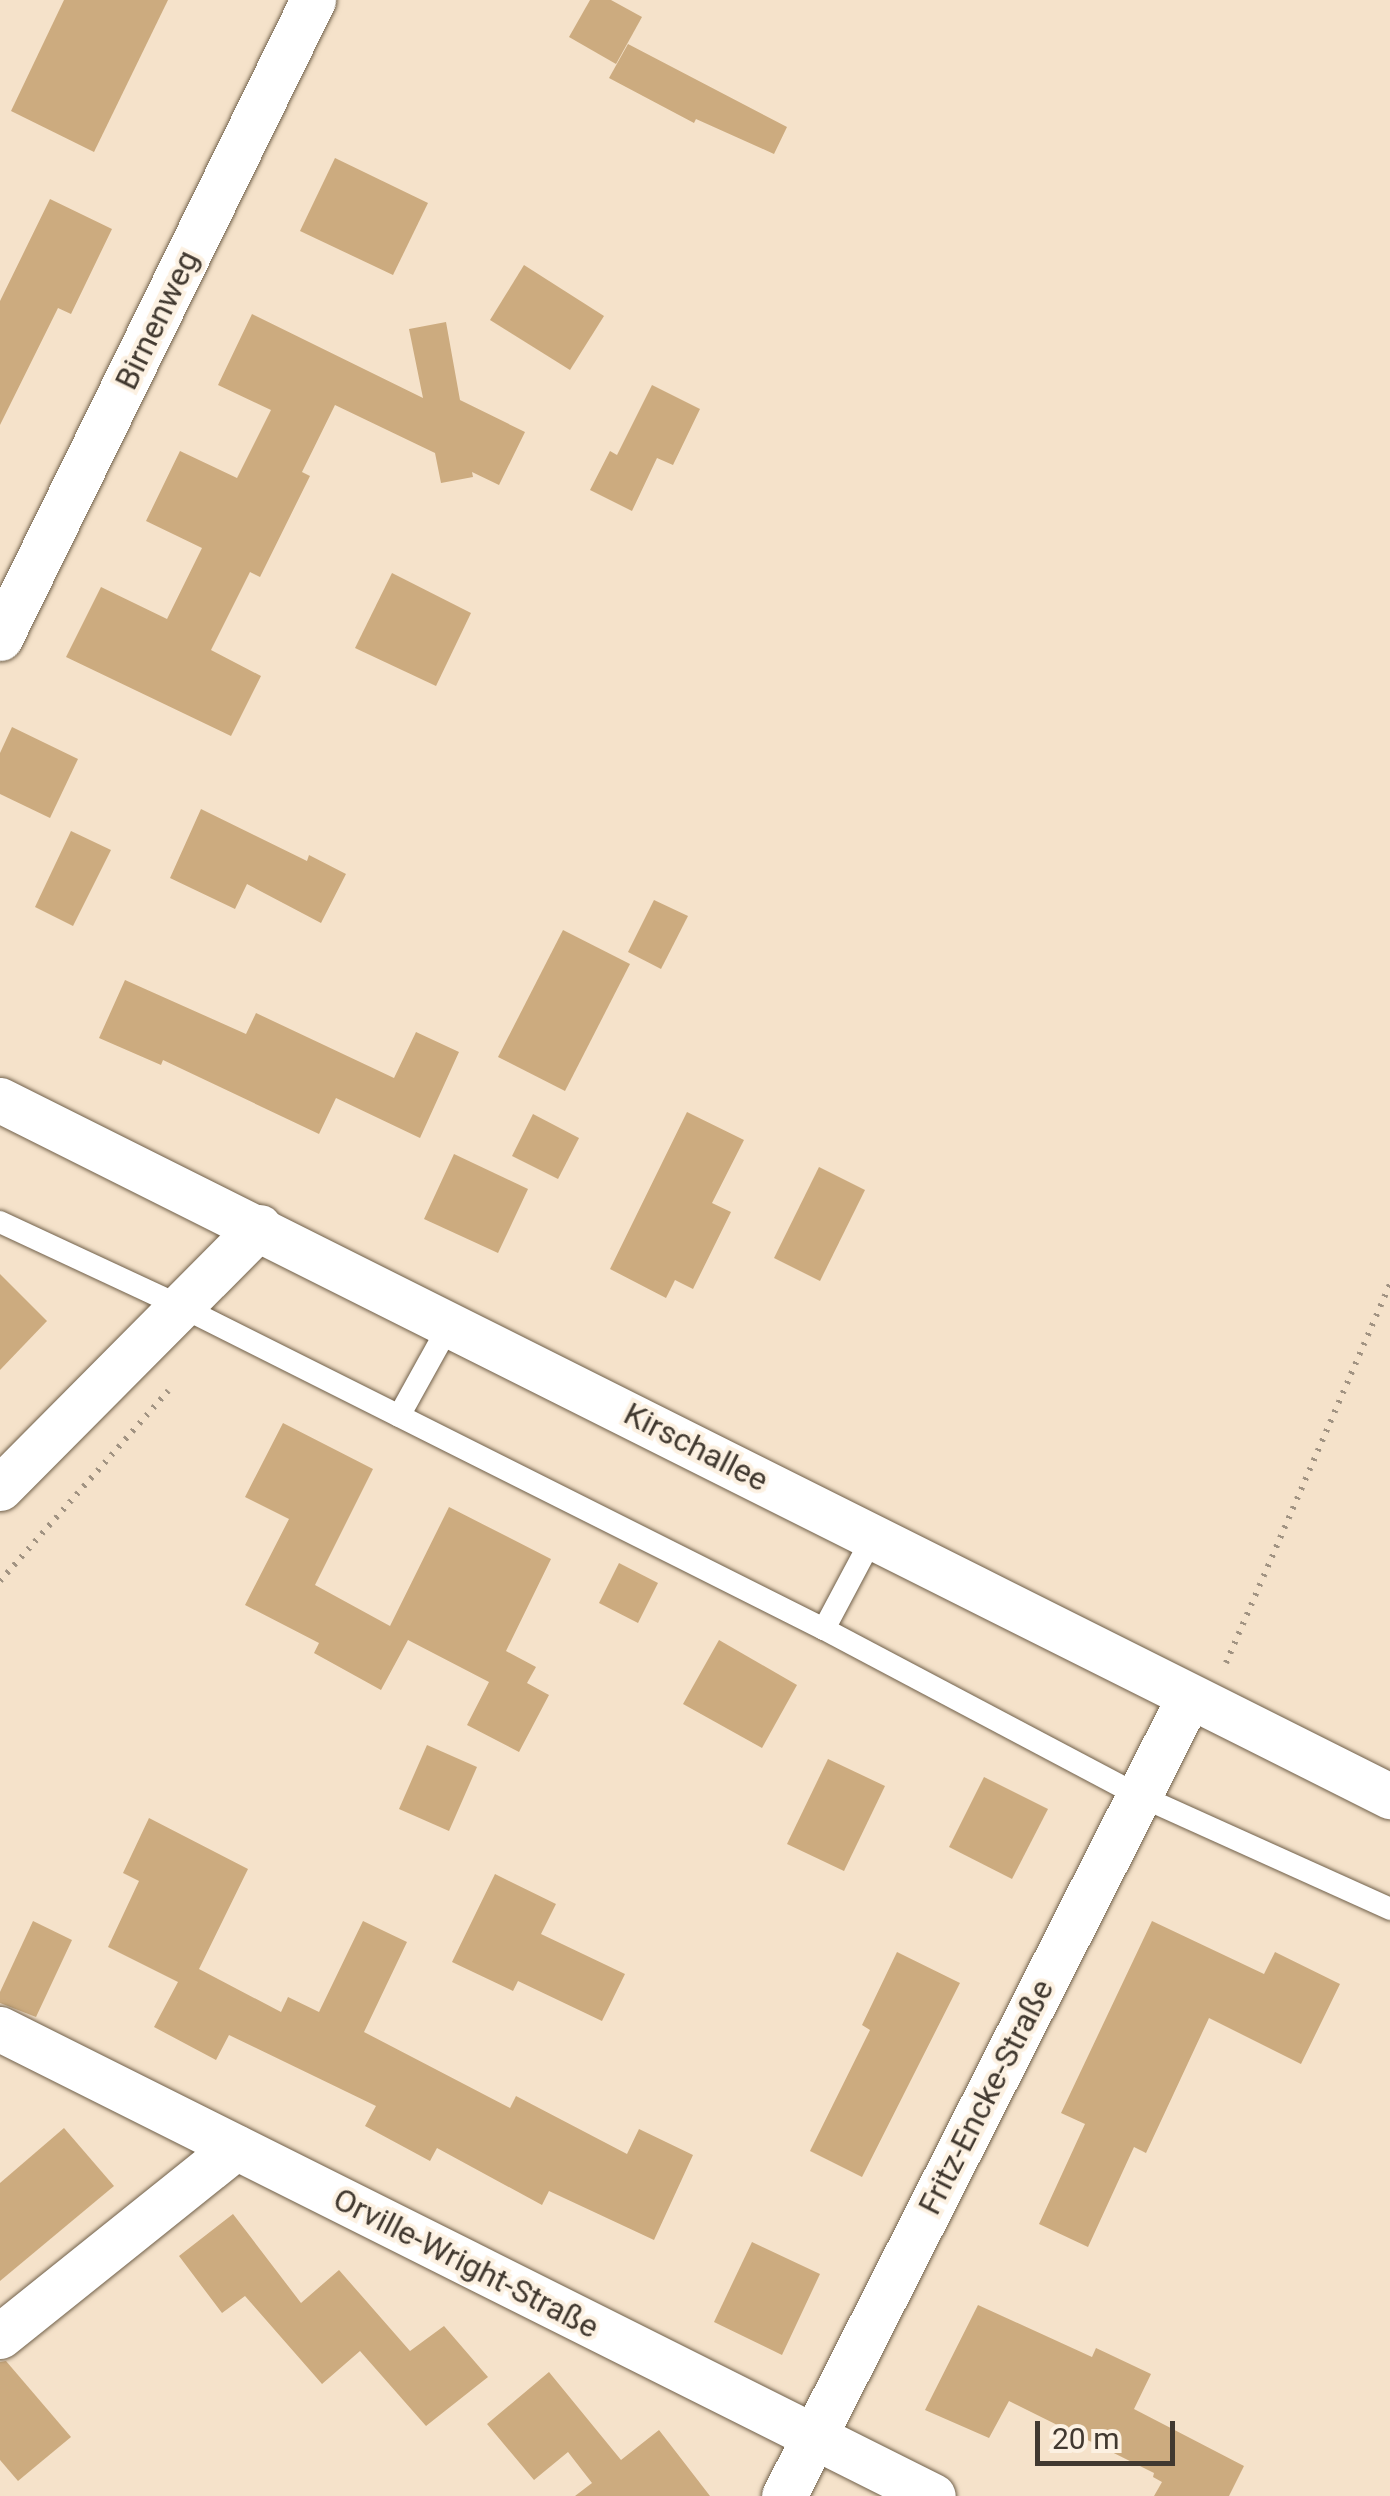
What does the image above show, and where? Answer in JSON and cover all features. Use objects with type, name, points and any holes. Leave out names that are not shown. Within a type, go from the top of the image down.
[{"type":"street","name":"Birnenweg","points":[[0,638],[313,0]]},
{"type":"street","name":"Kirschallee","points":[[0,1100],[451,1322],[1390,1796]]},
{"type":"street","points":[[0,1488],[259,1227]]},
{"type":"street","name":"Fritz-Encke-Straße","points":[[784,2496],[1138,1795],[1198,1702]]},
{"type":"street","name":"Orville-Wright-Straße","points":[[0,2030],[933,2496]]},
{"type":"street","points":[[0,2336],[236,2147]]},
{"type":"lane","points":[[0,1222],[180,1306],[824,1629],[1138,1795],[1390,1909]]},
{"type":"lane","points":[[399,1416],[451,1322]]},
{"type":"lane","points":[[824,1629],[874,1536]]},
{"type":"path","points":[[1198,1702],[1390,1284]]},
{"type":"path","points":[[0,1581],[170,1388]]},
{"type":"building","points":[[64,0],[168,0],[94,152],[11,111]]},
{"type":"building","points":[[590,0],[611,0],[642,17],[616,64],[569,37]]},
{"type":"building","points":[[628,44],[787,127],[774,154],[696,119],[694,123],[609,78]]},
{"type":"building","points":[[335,158],[428,203],[393,275],[300,231]]},
{"type":"building","points":[[50,199],[112,229],[71,314],[58,308],[0,425],[0,301]]},
{"type":"building","points":[[524,265],[604,316],[570,370],[490,320]]},
{"type":"building","points":[[252,314],[423,398],[409,329],[446,322],[460,400],[525,432],[499,485],[472,472],[473,477],[441,483],[435,453],[335,405],[302,472],[310,476],[260,577],[250,572],[211,650],[261,676],[231,736],[66,657],[101,587],[167,619],[202,548],[146,521],[180,451],[237,478],[271,410],[218,385]]},
{"type":"building","points":[[652,385],[700,409],[673,465],[657,458],[632,511],[590,490],[610,451],[617,455]]},
{"type":"building","points":[[392,573],[471,613],[436,686],[355,648]]},
{"type":"building","points":[[12,727],[78,759],[50,818],[0,794],[0,753]]},
{"type":"building","points":[[201,809],[307,861],[309,855],[346,874],[321,923],[247,884],[235,909],[170,878]]},
{"type":"building","points":[[71,831],[111,850],[73,926],[35,907]]},
{"type":"building","points":[[654,900],[688,916],[661,969],[628,952]]},
{"type":"building","points":[[563,930],[630,964],[565,1091],[498,1057]]},
{"type":"building","points":[[125,980],[246,1034],[256,1013],[394,1078],[416,1032],[459,1052],[420,1138],[336,1098],[319,1134],[163,1060],[161,1065],[99,1038]]},
{"type":"building","points":[[687,1112],[744,1140],[712,1203],[731,1212],[693,1289],[675,1280],[666,1298],[610,1269]]},
{"type":"building","points":[[533,1114],[579,1138],[558,1179],[512,1156]]},
{"type":"building","points":[[454,1154],[528,1189],[498,1253],[424,1219]]},
{"type":"building","points":[[819,1167],[865,1190],[820,1281],[774,1258]]},
{"type":"building","points":[[0,1274],[47,1321],[0,1370]]},
{"type":"building","points":[[283,1423],[373,1469],[315,1585],[390,1626],[449,1507],[551,1559],[506,1651],[536,1667],[527,1683],[549,1695],[519,1752],[467,1725],[489,1682],[408,1640],[381,1690],[314,1653],[319,1643],[245,1605],[289,1519],[245,1497]]},
{"type":"building","points":[[619,1563],[658,1583],[638,1623],[599,1603]]},
{"type":"building","points":[[719,1640],[797,1685],[762,1748],[683,1704]]},
{"type":"building","points":[[427,1745],[477,1767],[449,1831],[399,1809]]},
{"type":"building","points":[[828,1759],[885,1786],[844,1871],[787,1844]]},
{"type":"building","points":[[984,1777],[1048,1809],[1012,1879],[949,1847]]},
{"type":"building","points":[[149,1818],[248,1869],[199,1969],[281,2012],[288,1997],[319,2012],[363,1921],[407,1942],[364,2032],[510,2108],[516,2096],[627,2154],[639,2129],[693,2155],[654,2240],[549,2191],[542,2205],[437,2148],[430,2161],[365,2126],[376,2106],[229,2035],[216,2060],[154,2027],[178,1982],[108,1947],[139,1881],[123,1873]]},
{"type":"building","points":[[495,1874],[556,1904],[541,1934],[625,1974],[602,2021],[518,1981],[513,1991],[452,1962]]},
{"type":"building","points":[[33,1921],[72,1940],[36,2017],[0,2003],[0,1992]]},
{"type":"building","points":[[1152,1921],[1264,1974],[1275,1952],[1340,1984],[1301,2064],[1209,2018],[1146,2153],[1134,2147],[1088,2247],[1039,2224],[1085,2124],[1061,2113]]},
{"type":"building","points":[[897,1952],[960,1983],[862,2177],[810,2151],[870,2030],[862,2025]]},
{"type":"building","points":[[64,2128],[114,2186],[0,2281],[0,2183]]},
{"type":"building","points":[[233,2214],[301,2303],[339,2270],[410,2351],[444,2326],[488,2377],[426,2426],[360,2351],[322,2384],[245,2296],[222,2313],[179,2256]]},
{"type":"building","points":[[752,2242],[820,2274],[782,2355],[714,2322]]},
{"type":"building","points":[[978,2305],[1092,2357],[1096,2348],[1151,2374],[1134,2409],[1244,2466],[1229,2496],[1154,2496],[1162,2482],[1153,2477],[1154,2473],[1009,2401],[989,2438],[925,2410]]},
{"type":"building","points":[[6,2361],[71,2437],[18,2481],[0,2460],[0,2362]]},
{"type":"building","points":[[549,2372],[621,2460],[659,2430],[710,2496],[575,2496],[592,2483],[568,2452],[534,2480],[487,2424]]}]
